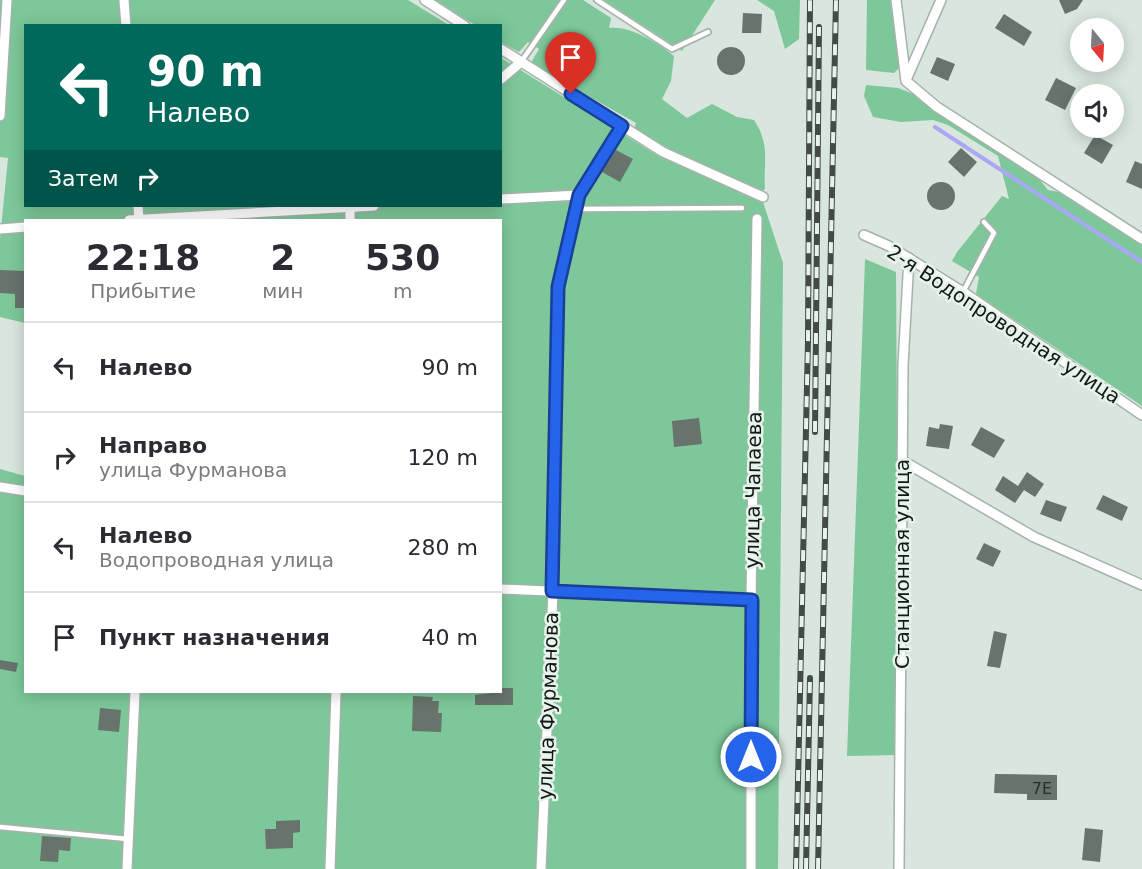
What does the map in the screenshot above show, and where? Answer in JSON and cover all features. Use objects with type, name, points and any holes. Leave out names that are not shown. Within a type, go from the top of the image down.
[{"type":"street","points":[[0,116],[6,0]]},
{"type":"street","points":[[124,0],[126,24]]},
{"type":"street","points":[[425,0],[462,24]]},
{"type":"street","points":[[896,0],[906,81],[937,107],[1142,239]]},
{"type":"street","points":[[906,81],[941,0]]},
{"type":"street","points":[[502,50],[663,152],[763,197]]},
{"type":"street","points":[[502,78],[521,62]]},
{"type":"street","name":"улица Фурманова","points":[[541,869],[552,591],[558,287],[579,195],[622,126]]},
{"type":"street","points":[[502,199],[579,195]]},
{"type":"street","points":[[155,219],[350,207]]},
{"type":"street","name":"улица Чапаева","points":[[751,869],[757,219]]},
{"type":"street","points":[[0,229],[24,227]]},
{"type":"street","name":"2-я Водопроводная улица","points":[[864,235],[909,258],[963,292],[1142,415]]},
{"type":"street","name":"Станционная улица","points":[[899,869],[903,365],[909,258]]},
{"type":"street","points":[[903,461],[1034,537],[1142,585]]},
{"type":"street","points":[[0,487],[24,491]]},
{"type":"street","points":[[502,589],[752,600]]},
{"type":"street","points":[[127,869],[135,693]]},
{"type":"street","points":[[330,869],[336,693]]},
{"type":"lane","points":[[521,62],[564,0]]},
{"type":"lane","points":[[597,0],[672,49],[708,32]]},
{"type":"lane","points":[[575,209],[742,208]]},
{"type":"lane","points":[[963,292],[993,233],[984,222]]},
{"type":"lane","points":[[0,827],[128,839]]},
{"type":"green space","points":[[0,0],[408,0],[447,24],[24,24],[24,207],[502,207],[502,59],[660,157],[763,202],[783,263],[778,869],[0,869],[0,469],[24,476],[24,693],[502,693],[502,219],[24,219],[24,323],[0,317],[0,239],[8,158],[0,157]]},
{"type":"green space","points":[[435,0],[583,0],[611,18],[609,28],[635,32],[674,56],[671,81],[662,99],[687,118],[712,104],[737,117],[754,120],[763,138],[765,189],[762,191],[701,165],[634,130],[636,123],[535,66],[532,61],[539,49],[528,42],[519,52],[502,43],[502,24],[473,24]]},
{"type":"green space","points":[[604,0],[715,0],[682,51]]},
{"type":"green space","points":[[757,0],[800,0],[799,39],[785,49],[774,11]]},
{"type":"green space","points":[[867,0],[890,0],[900,67],[894,73],[866,70]]},
{"type":"green space","points":[[866,85],[898,88],[916,95],[1039,179],[1048,190],[1059,192],[1142,245],[1142,406],[976,294],[979,277],[952,261],[1002,196],[1009,199],[998,156],[948,125],[933,120],[901,122],[873,117],[864,96]]},
{"type":"green space","points":[[865,259],[896,272],[899,755],[847,756]]},
{"type":"building","points":[[1059,0],[1083,0],[1077,9],[1065,14]]},
{"type":"building","points":[[743,13],[762,14],[761,33],[742,33]]},
{"type":"building","points":[[1004,14],[1032,32],[1024,46],[995,28]]},
{"type":"building","points":[[731,47],[741,51],[745,61],[741,71],[731,75],[721,71],[717,61],[721,51]]},
{"type":"building","points":[[937,57],[955,64],[948,81],[930,73]]},
{"type":"building","points":[[1056,78],[1070,85],[1070,100],[1065,110],[1045,100]]},
{"type":"building","points":[[1093,138],[1100,138],[1113,145],[1102,164],[1084,153]]},
{"type":"building","points":[[961,148],[977,162],[964,177],[948,162]]},
{"type":"building","points":[[616,150],[633,159],[620,182],[602,172]]},
{"type":"building","points":[[1135,161],[1142,164],[1142,189],[1126,182]]},
{"type":"building","points":[[941,182],[951,186],[955,196],[951,206],[941,210],[931,206],[927,196],[931,186]]},
{"type":"building","points":[[0,270],[24,271],[24,308],[15,308],[15,294],[0,293]]},
{"type":"building","points":[[699,418],[702,444],[674,447],[672,421]]},
{"type":"building","points":[[940,424],[953,426],[949,449],[926,446],[929,427],[939,429]]},
{"type":"building","points":[[981,427],[1005,440],[994,458],[971,445]]},
{"type":"building","points":[[1027,472],[1044,484],[1035,497],[1024,490],[1015,503],[995,490],[1003,476],[1018,486]]},
{"type":"building","points":[[1103,495],[1128,507],[1122,521],[1096,509]]},
{"type":"building","points":[[1046,500],[1067,507],[1061,522],[1040,514]]},
{"type":"building","points":[[984,543],[1001,551],[993,567],[976,559]]},
{"type":"building","points":[[994,631],[1007,634],[1000,668],[987,666]]},
{"type":"building","points":[[0,660],[18,663],[16,672],[0,669]]},
{"type":"building","points":[[502,688],[513,688],[513,705],[475,705],[475,695],[502,693]]},
{"type":"building","points":[[413,696],[433,697],[432,701],[439,701],[438,713],[442,713],[441,732],[412,731]]},
{"type":"building","points":[[100,708],[121,710],[119,732],[98,730]]},
{"type":"building","points":[[995,774],[1057,775],[1057,800],[1027,800],[1027,794],[994,793]]},
{"type":"building","points":[[300,820],[300,832],[293,833],[293,848],[266,849],[265,829],[276,829],[276,821]]},
{"type":"building","points":[[1085,828],[1103,830],[1100,862],[1082,860]]},
{"type":"building","points":[[42,836],[71,838],[70,851],[59,850],[58,862],[40,861]]},
{"type":"waterway","points":[[935,127],[1142,262]]},
{"type":"railway","points":[[796,869],[808,341],[810,0]]},
{"type":"railway","points":[[818,869],[836,0]]},
{"type":"railway","points":[[815,432],[819,27]]},
{"type":"railway","points":[[806,869],[810,678]]},
{"type":"route","points":[[571,94],[622,126],[579,195],[558,287],[552,591],[752,600],[751,757]]}]
